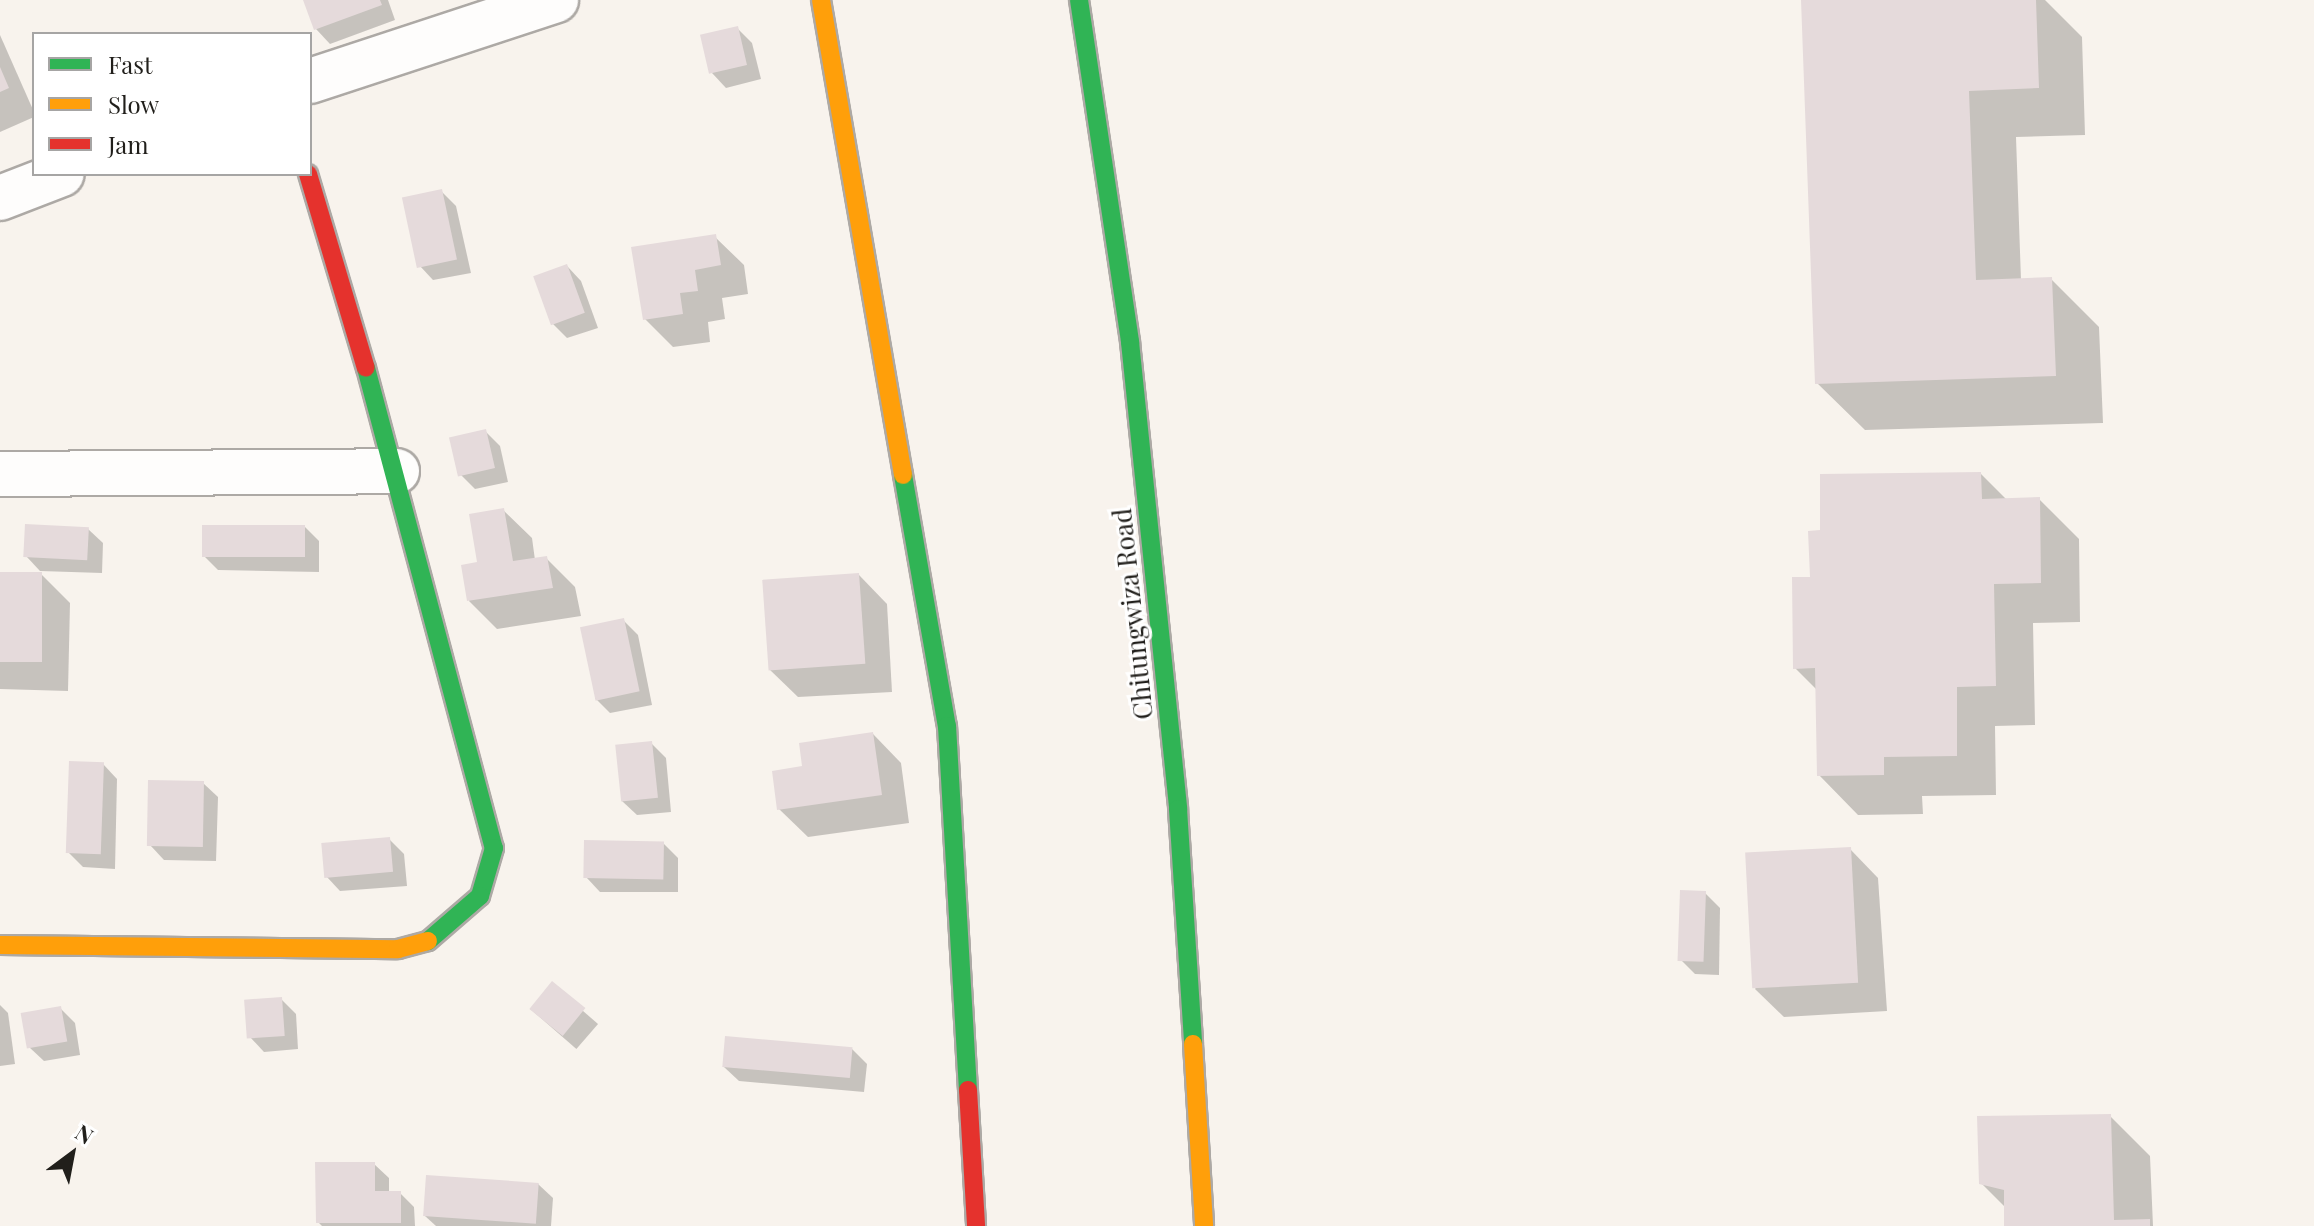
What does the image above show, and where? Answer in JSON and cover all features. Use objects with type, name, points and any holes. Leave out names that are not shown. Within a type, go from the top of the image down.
[{"type":"street","points":[[312,80],[556,0]]},
{"type":"street","points":[[821,0],[947,726],[976,1226]]},
{"type":"street","name":"Chitungwiza Road","points":[[1079,0],[1135,389],[1178,809],[1204,1226]]},
{"type":"street","points":[[0,198],[57,176]]},
{"type":"street","points":[[0,945],[398,949],[433,940],[480,896],[494,848],[397,471],[309,176]]},
{"type":"street","points":[[0,474],[397,471]]},
{"type":"building","points":[[303,0],[380,0],[382,5],[314,30]]},
{"type":"building","points":[[1801,0],[2036,0],[2039,88],[1969,91],[1976,280],[2052,277],[2056,376],[1815,384]]},
{"type":"building","points":[[738,26],[747,65],[709,74],[700,35]]},
{"type":"building","points":[[0,67],[9,88],[0,92]]},
{"type":"building","points":[[442,189],[457,259],[417,268],[402,198]]},
{"type":"building","points":[[716,234],[721,265],[695,270],[698,291],[680,293],[683,314],[643,320],[631,247]]},
{"type":"building","points":[[567,264],[585,313],[551,325],[533,276]]},
{"type":"building","points":[[486,429],[495,468],[458,477],[449,438]]},
{"type":"building","points":[[1981,472],[1982,499],[2040,497],[2041,583],[1994,584],[1996,686],[1957,687],[1957,756],[1884,757],[1884,775],[1817,776],[1815,668],[1793,669],[1792,577],[1810,577],[1808,531],[1820,530],[1820,474]]},
{"type":"building","points":[[504,508],[513,561],[547,556],[553,588],[467,601],[461,565],[477,562],[469,514]]},
{"type":"building","points":[[25,524],[89,527],[87,560],[23,557]]},
{"type":"building","points":[[202,525],[305,525],[305,557],[202,557]]},
{"type":"building","points":[[0,572],[42,572],[42,662],[0,662]]},
{"type":"building","points":[[859,573],[865,664],[769,671],[762,580]]},
{"type":"building","points":[[624,618],[640,691],[596,701],[580,627]]},
{"type":"building","points":[[873,732],[882,795],[777,810],[772,771],[802,766],[799,743]]},
{"type":"building","points":[[652,741],[658,798],[621,802],[615,745]]},
{"type":"building","points":[[69,761],[104,762],[101,854],[66,853]]},
{"type":"building","points":[[148,780],[204,781],[203,847],[147,846]]},
{"type":"building","points":[[390,837],[393,872],[324,878],[321,843]]},
{"type":"building","points":[[584,840],[664,841],[663,879],[583,878]]},
{"type":"building","points":[[1851,847],[1858,983],[1752,988],[1745,853]]},
{"type":"building","points":[[1680,890],[1706,891],[1704,962],[1678,961]]},
{"type":"building","points":[[552,981],[585,1008],[563,1036],[529,1009]]},
{"type":"building","points":[[282,997],[285,1036],[247,1039],[244,1000]]},
{"type":"building","points":[[61,1006],[67,1041],[27,1049],[21,1013]]},
{"type":"building","points":[[725,1036],[853,1047],[850,1078],[722,1067]]},
{"type":"building","points":[[2111,1114],[2114,1220],[2150,1219],[2150,1226],[2004,1226],[2004,1190],[1979,1184],[1977,1116]]},
{"type":"building","points":[[315,1162],[375,1162],[375,1191],[401,1191],[401,1223],[316,1223]]},
{"type":"building","points":[[426,1175],[539,1183],[536,1224],[423,1216]]},
{"type":"traffic: fast","points":[[1079,0],[1130,342],[1178,809],[1193,1044]]},
{"type":"traffic: fast","points":[[366,368],[494,848],[480,896],[428,941]]},
{"type":"traffic: fast","points":[[903,475],[947,726],[968,1090]]},
{"type":"traffic: slow","points":[[821,0],[903,475]]},
{"type":"traffic: slow","points":[[0,945],[398,949],[428,941]]},
{"type":"traffic: slow","points":[[1193,1044],[1204,1226]]},
{"type":"traffic: jam","points":[[309,176],[366,368]]},
{"type":"traffic: jam","points":[[968,1090],[976,1226]]}]
